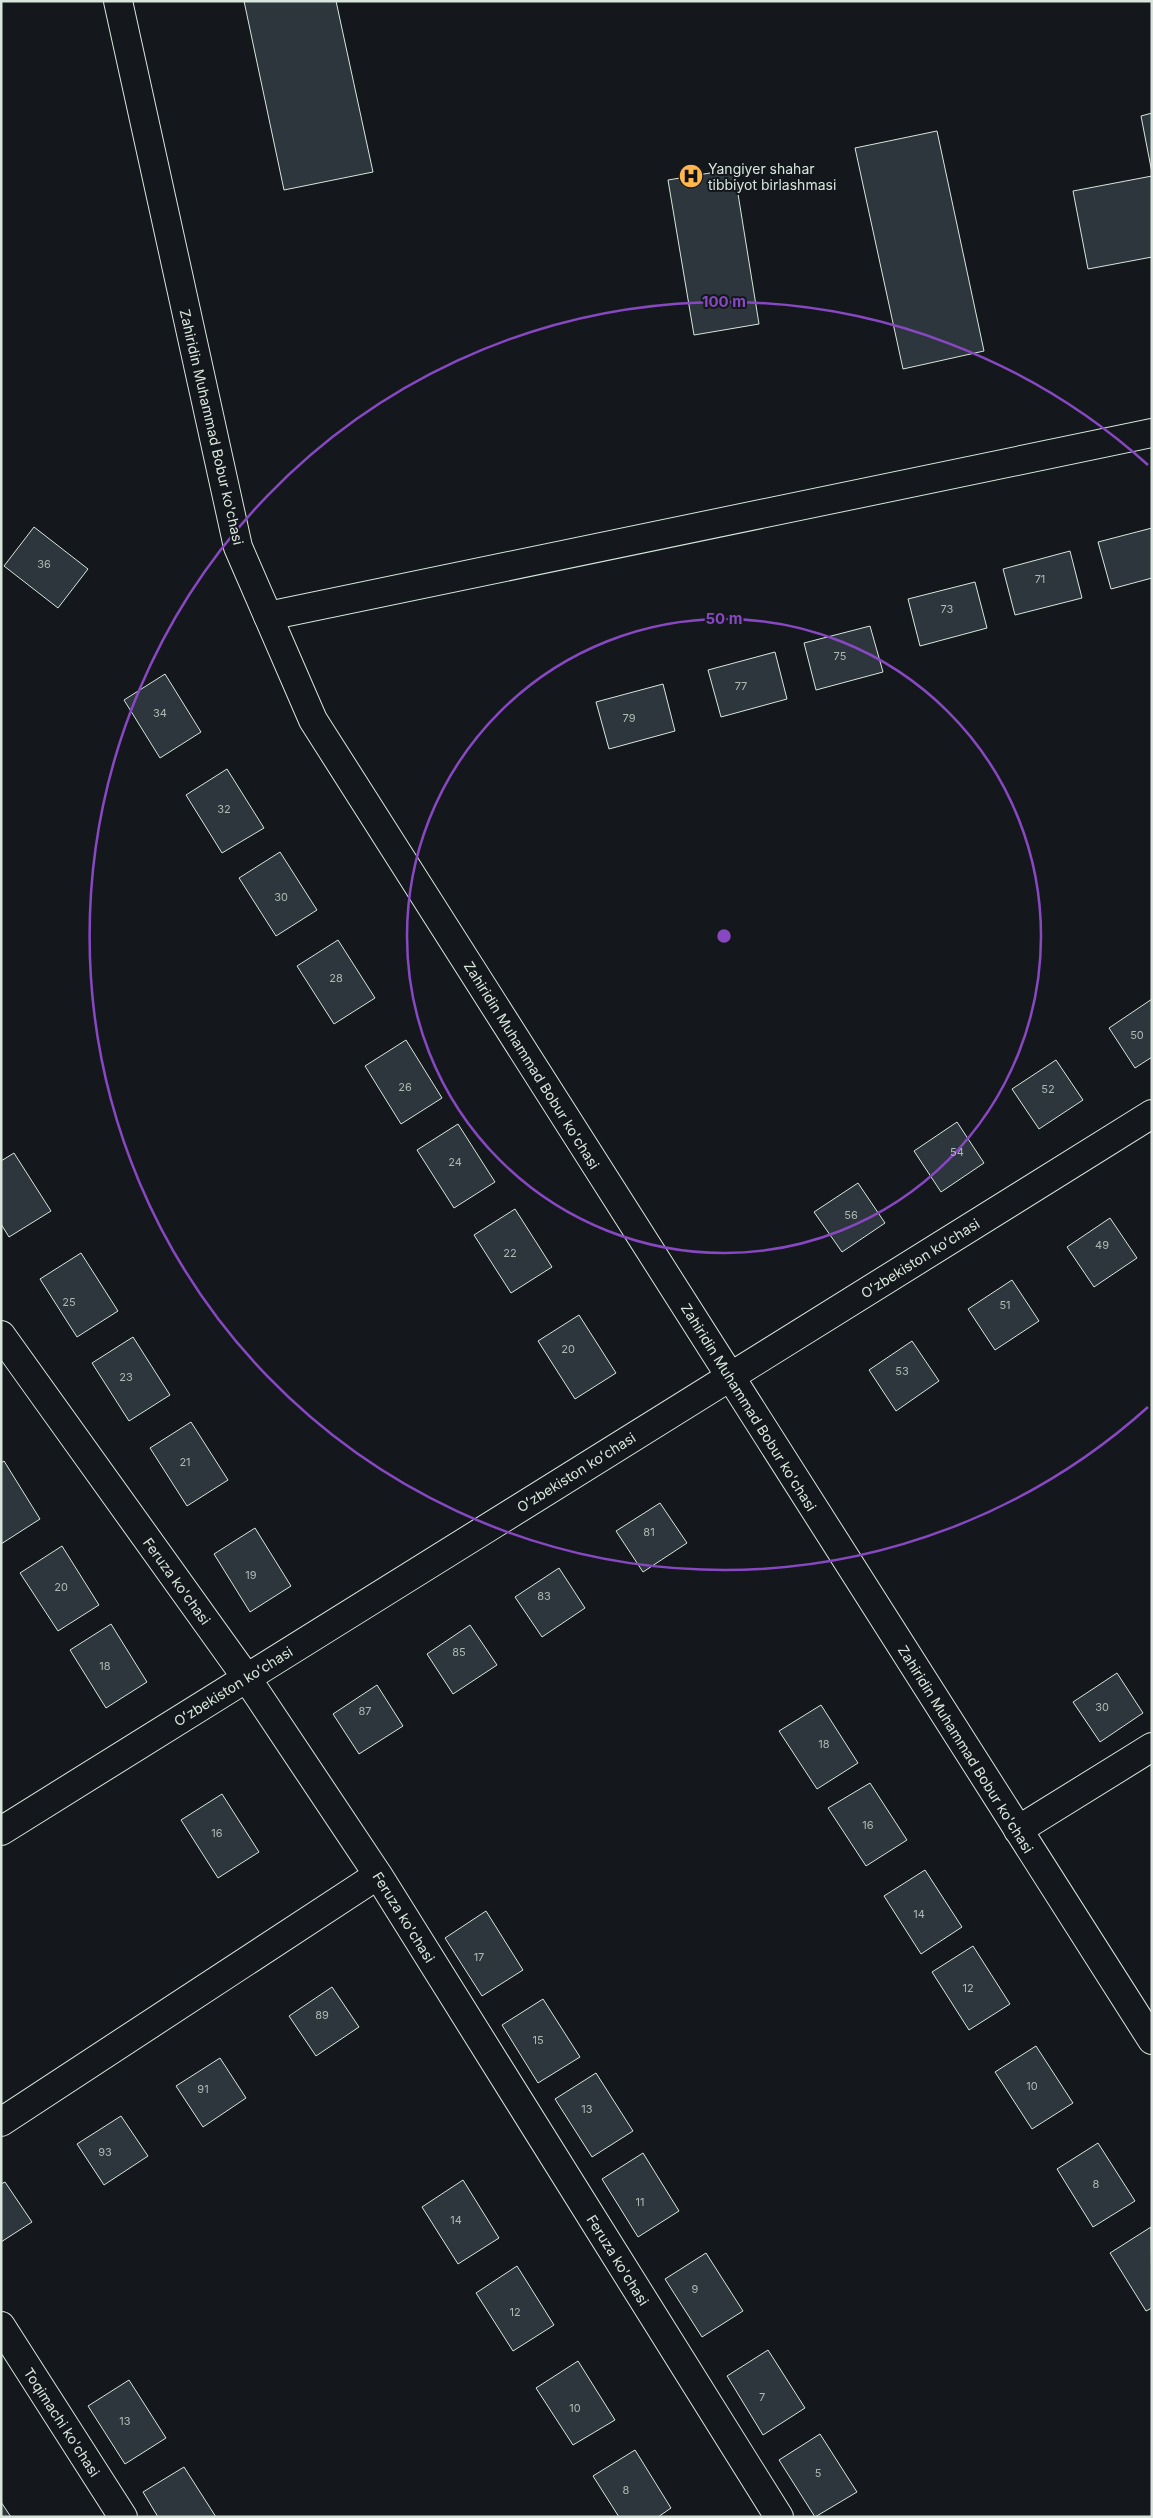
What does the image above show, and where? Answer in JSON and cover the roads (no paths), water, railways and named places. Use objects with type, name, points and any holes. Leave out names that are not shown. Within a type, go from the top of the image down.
[{"type":"street","name":"Zahiridin Muhammad Bobur ko'chasi","points":[[118,1],[238,547],[313,720],[1152,2040]]},
{"type":"street","points":[[268,616],[1152,433]]},
{"type":"street","name":"Oʻzbekiston koʻchasi","points":[[1,1831],[1152,1114]]},
{"type":"street","name":"Feruza ko'chasi","points":[[1,1335],[246,1677],[378,1875],[779,2517]]},
{"type":"street","points":[[1018,1830],[1152,1747]]},
{"type":"street","points":[[1,2122],[378,1875]]},
{"type":"street","name":"Toqimachi ko'chasi","points":[[1,2326],[123,2517]]},
{"type":"place","name":"Yangiyer shahar tibbiyot birlashmasi","points":[[691,176]]}]
